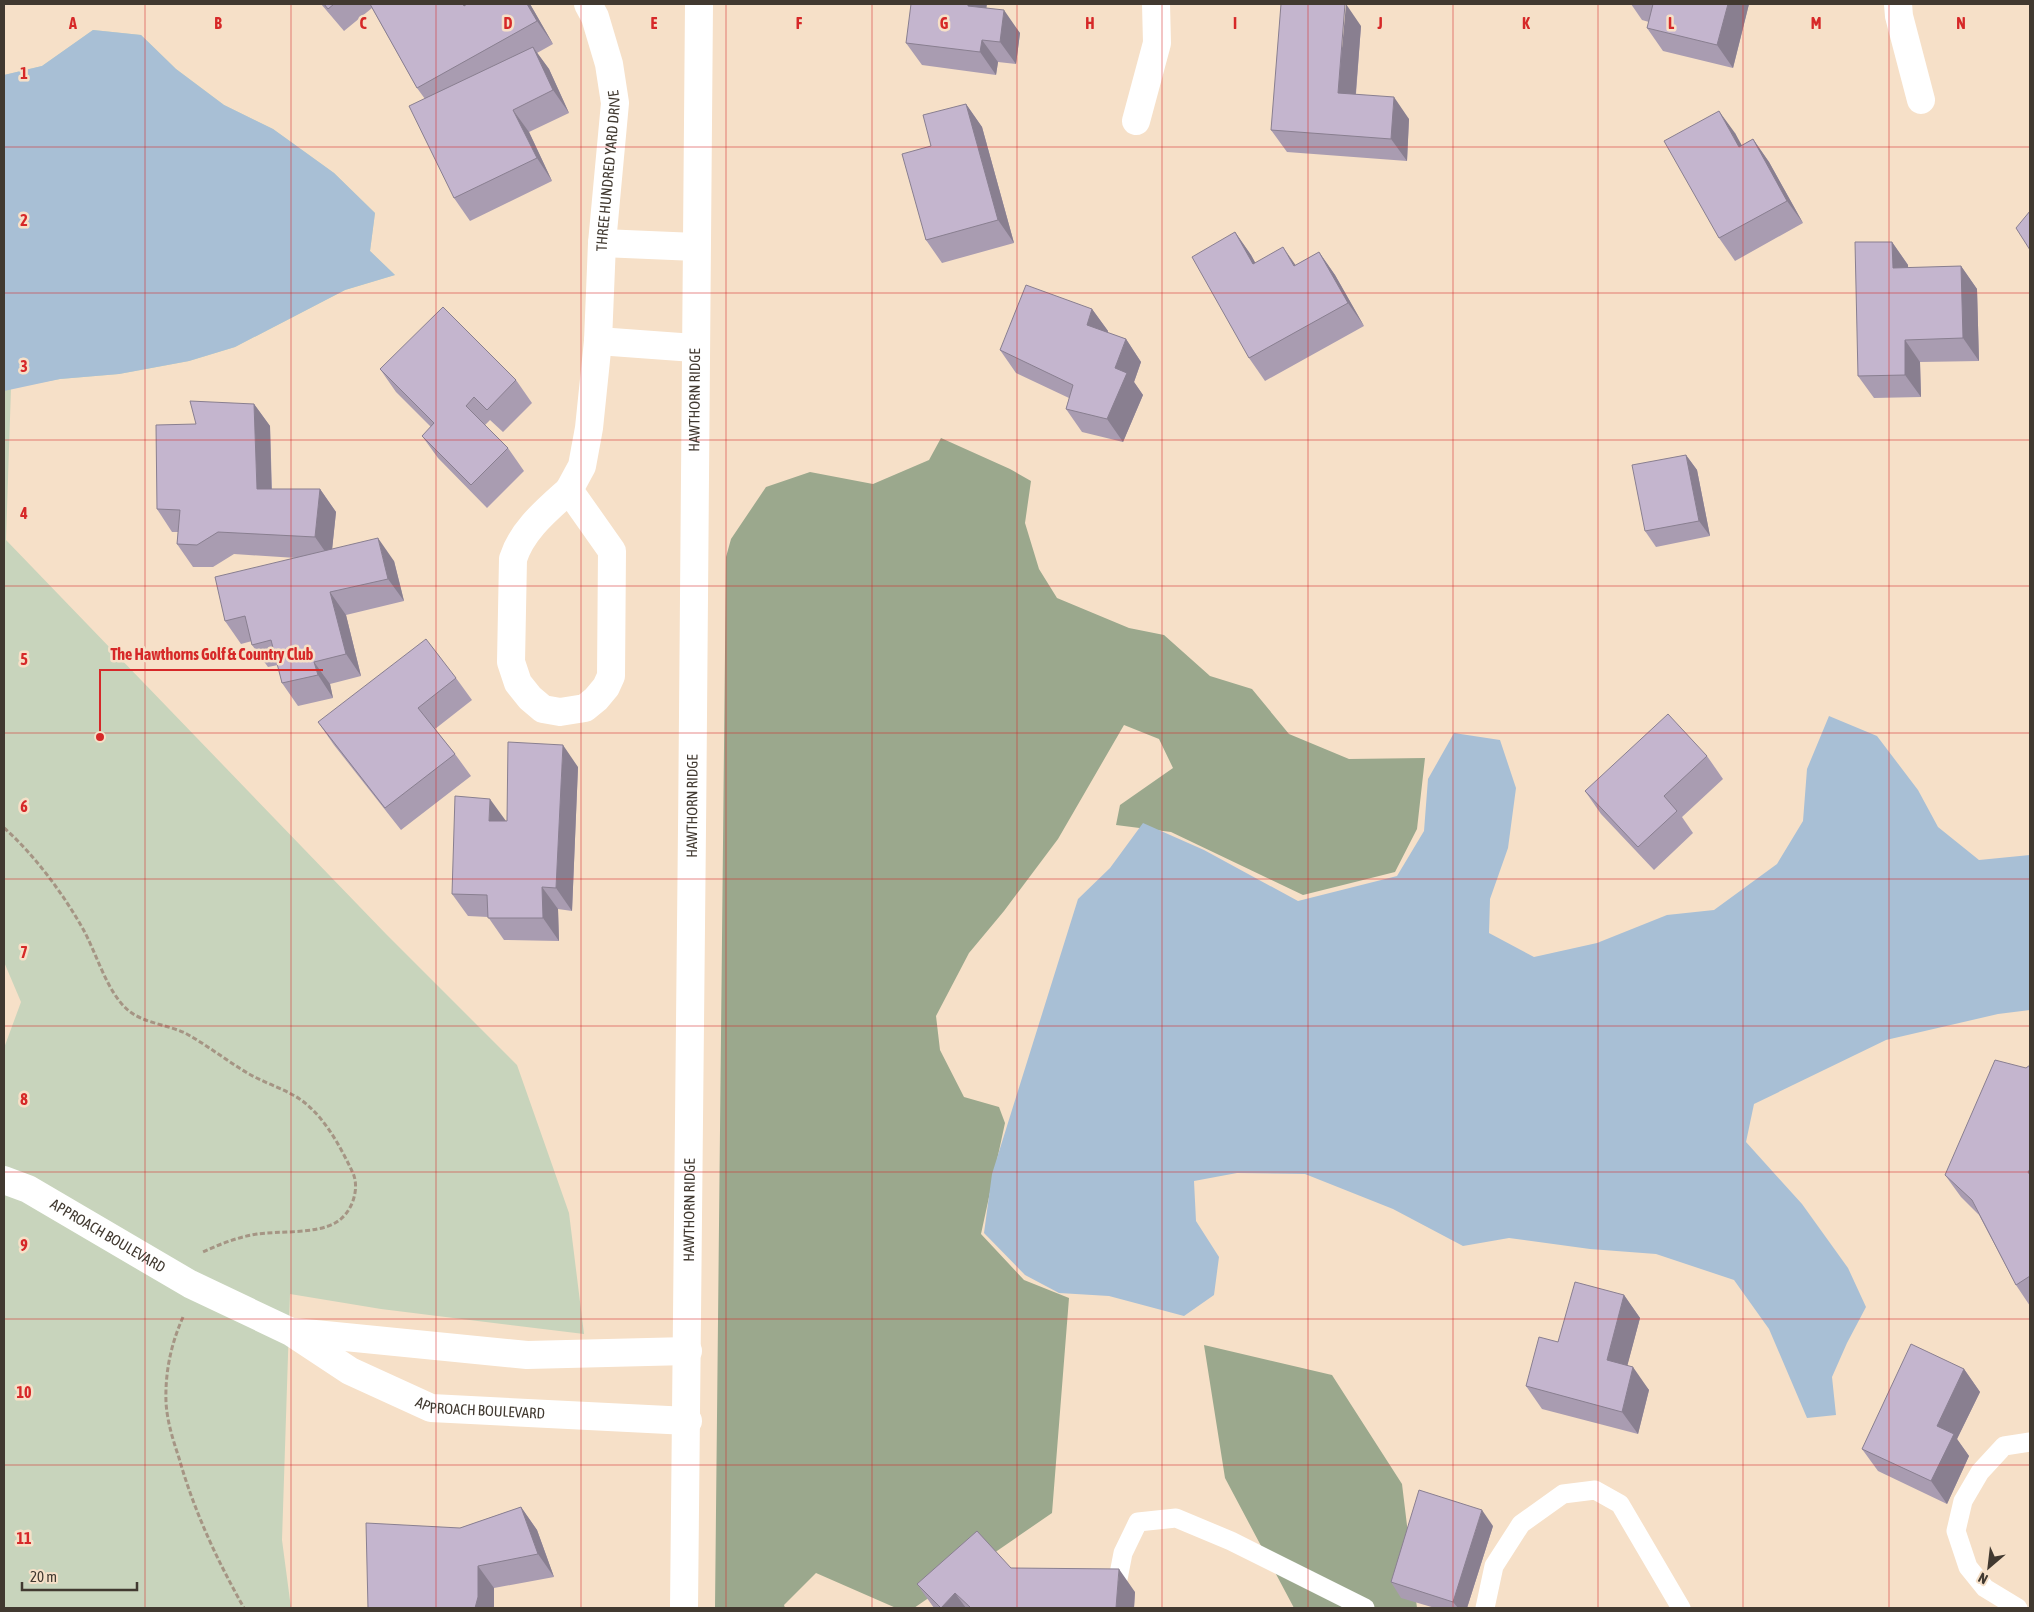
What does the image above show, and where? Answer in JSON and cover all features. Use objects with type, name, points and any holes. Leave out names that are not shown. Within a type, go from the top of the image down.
[{"type":"street","name":"THREE HUNDRED YARD DRIVE","points":[[570,490],[612,551],[611,676],[606,687],[585,708],[560,712],[543,709],[530,698],[518,683],[511,662],[512,560],[517,546],[535,521],[570,490],[582,466],[589,428],[598,341],[602,243],[615,103],[609,64],[595,17],[588,4]]},
{"type":"street","name":"HAWTHORN RIDGE","points":[[684,1608],[688,1420],[694,348],[700,4]]},
{"type":"street","points":[[1136,121],[1157,43],[1156,4]]},
{"type":"street","points":[[1898,4],[1899,16],[1922,100]]},
{"type":"street","points":[[602,243],[696,247]]},
{"type":"street","points":[[598,341],[694,348]]},
{"type":"street","name":"APPROACH BOULEVARD","points":[[4,1180],[28,1189],[190,1284],[291,1332],[350,1371],[431,1408],[688,1420]]},
{"type":"street","name":"APPROACH BOULEVARD","points":[[291,1332],[527,1355],[688,1351]]},
{"type":"lane","points":[[2018,1608],[1985,1588],[1968,1567],[1956,1531],[1964,1501],[1980,1472],[2004,1446],[2030,1442]]},
{"type":"lane","points":[[1485,1608],[1494,1566],[1521,1524],[1563,1494],[1595,1490],[1620,1504],[1682,1608]]},
{"type":"lane","points":[[1118,1579],[1123,1553],[1138,1522],[1176,1518],[1231,1541],[1365,1608]]},
{"type":"path","points":[[4,828],[32,858],[62,896],[83,929],[115,996],[127,1009],[134,1014],[184,1033],[250,1075],[294,1095],[318,1115],[356,1180],[356,1192],[344,1218],[334,1224],[294,1231],[256,1234],[226,1242],[202,1252],[193,1260],[186,1309],[170,1352],[166,1403],[171,1432],[190,1497],[216,1554],[244,1608]]},
{"type":"green space","points":[[93,30],[141,35],[176,69],[224,105],[273,129],[334,173],[375,213],[370,251],[395,275],[345,290],[235,347],[189,361],[119,374],[60,379],[11,388],[6,540],[386,934],[517,1065],[569,1213],[584,1334],[381,1309],[290,1294],[282,1540],[291,1608],[4,1608],[4,1048],[21,1002],[4,962],[4,75],[42,66]]},
{"type":"green space","points":[[941,438],[1010,469],[1031,481],[1025,523],[1039,569],[1057,598],[1129,628],[1164,635],[1210,676],[1252,689],[1289,734],[1349,759],[1425,758],[1417,829],[1395,872],[1303,895],[1171,832],[1116,825],[1120,805],[1173,768],[1159,739],[1124,725],[1058,839],[1004,911],[969,953],[936,1016],[940,1050],[964,1097],[999,1107],[1005,1123],[981,1234],[1024,1280],[1069,1298],[1052,1513],[914,1608],[896,1608],[816,1573],[784,1605],[785,1608],[715,1608],[726,557],[731,539],[766,487],[810,472],[873,484],[929,460]]},
{"type":"green space","points":[[1204,1345],[1332,1375],[1402,1484],[1417,1608],[1294,1608],[1225,1478]]},
{"type":"water","points":[[93,30],[141,35],[176,69],[224,105],[273,129],[334,173],[375,213],[370,251],[395,275],[345,290],[235,347],[189,361],[119,374],[60,379],[4,391],[4,75],[42,66]]},
{"type":"water","points":[[1829,716],[1877,736],[1918,790],[1938,827],[1979,860],[2030,855],[2030,1010],[1998,1014],[1886,1040],[1754,1104],[1746,1142],[1802,1204],[1848,1268],[1866,1307],[1832,1377],[1836,1415],[1807,1418],[1769,1329],[1734,1280],[1656,1254],[1590,1249],[1509,1238],[1463,1246],[1393,1209],[1305,1174],[1237,1173],[1194,1181],[1196,1221],[1219,1257],[1214,1295],[1184,1316],[1109,1296],[1059,1293],[1025,1275],[984,1233],[992,1174],[1078,899],[1110,868],[1143,823],[1204,850],[1298,901],[1397,876],[1424,831],[1428,779],[1454,733],[1500,740],[1516,788],[1508,848],[1490,899],[1489,933],[1534,957],[1597,943],[1667,915],[1714,910],[1777,864],[1803,821],[1807,769]]},
{"type":"building","points":[[324,4],[334,4],[328,9]]},
{"type":"building","points":[[370,4],[463,4],[464,6],[467,4],[527,4],[537,21],[417,88]]},
{"type":"building","points":[[911,4],[968,4],[968,6],[1004,10],[1000,42],[982,40],[980,52],[906,43]]},
{"type":"building","points":[[1281,4],[1345,4],[1338,93],[1394,97],[1391,139],[1271,130]]},
{"type":"building","points":[[1653,4],[1728,4],[1717,45],[1647,28]]},
{"type":"building","points":[[533,47],[553,90],[513,110],[537,158],[454,198],[409,106]]},
{"type":"building","points":[[966,104],[998,220],[926,240],[902,154],[931,146],[923,115]]},
{"type":"building","points":[[1719,111],[1739,147],[1753,139],[1787,201],[1719,238],[1664,141]]},
{"type":"building","points":[[2030,211],[2030,250],[2016,228]]},
{"type":"building","points":[[1235,232],[1253,264],[1283,247],[1294,266],[1319,252],[1348,303],[1249,358],[1192,257]]},
{"type":"building","points":[[1855,242],[1892,242],[1893,268],[1961,266],[1963,338],[1905,340],[1905,375],[1858,376]]},
{"type":"building","points":[[1026,285],[1092,309],[1087,325],[1126,339],[1115,368],[1127,373],[1107,419],[1066,409],[1073,385],[1000,350]]},
{"type":"building","points":[[443,307],[516,380],[487,410],[474,397],[466,406],[508,448],[471,485],[422,436],[434,423],[380,369]]},
{"type":"building","points":[[190,401],[254,404],[257,489],[320,489],[315,537],[218,532],[197,545],[177,544],[180,510],[157,509],[156,425],[196,424]]},
{"type":"building","points":[[1686,455],[1699,521],[1645,531],[1632,465]]},
{"type":"building","points":[[378,538],[388,579],[330,592],[346,654],[314,662],[318,675],[282,683],[271,640],[252,645],[245,616],[225,621],[215,577]]},
{"type":"building","points":[[426,639],[456,678],[418,708],[455,754],[385,808],[318,722]]},
{"type":"building","points":[[1668,714],[1707,756],[1664,796],[1677,811],[1638,847],[1585,791]]},
{"type":"building","points":[[508,742],[563,745],[556,888],[542,887],[543,918],[488,918],[487,895],[452,894],[455,796],[490,799],[489,821],[507,821]]},
{"type":"building","points":[[1995,1060],[2026,1068],[2030,1065],[2030,1169],[2028,1172],[2030,1175],[2030,1276],[2016,1285],[1972,1200],[1945,1175]]},
{"type":"building","points":[[1575,1282],[1624,1295],[1607,1360],[1633,1367],[1622,1412],[1526,1386],[1539,1337],[1558,1342]]},
{"type":"building","points":[[1911,1344],[1964,1369],[1937,1426],[1954,1434],[1931,1481],[1862,1449]]},
{"type":"building","points":[[1419,1490],[1482,1510],[1453,1602],[1391,1582]]},
{"type":"building","points":[[521,1507],[538,1554],[478,1566],[478,1597],[475,1608],[368,1608],[366,1523],[460,1528]]},
{"type":"building","points":[[977,1531],[1011,1568],[1119,1569],[1116,1608],[971,1608],[955,1593],[941,1608],[917,1584]]},
{"type":"place","name":"The Hawthorns Golf & Country Club","points":[[100,737]]}]
